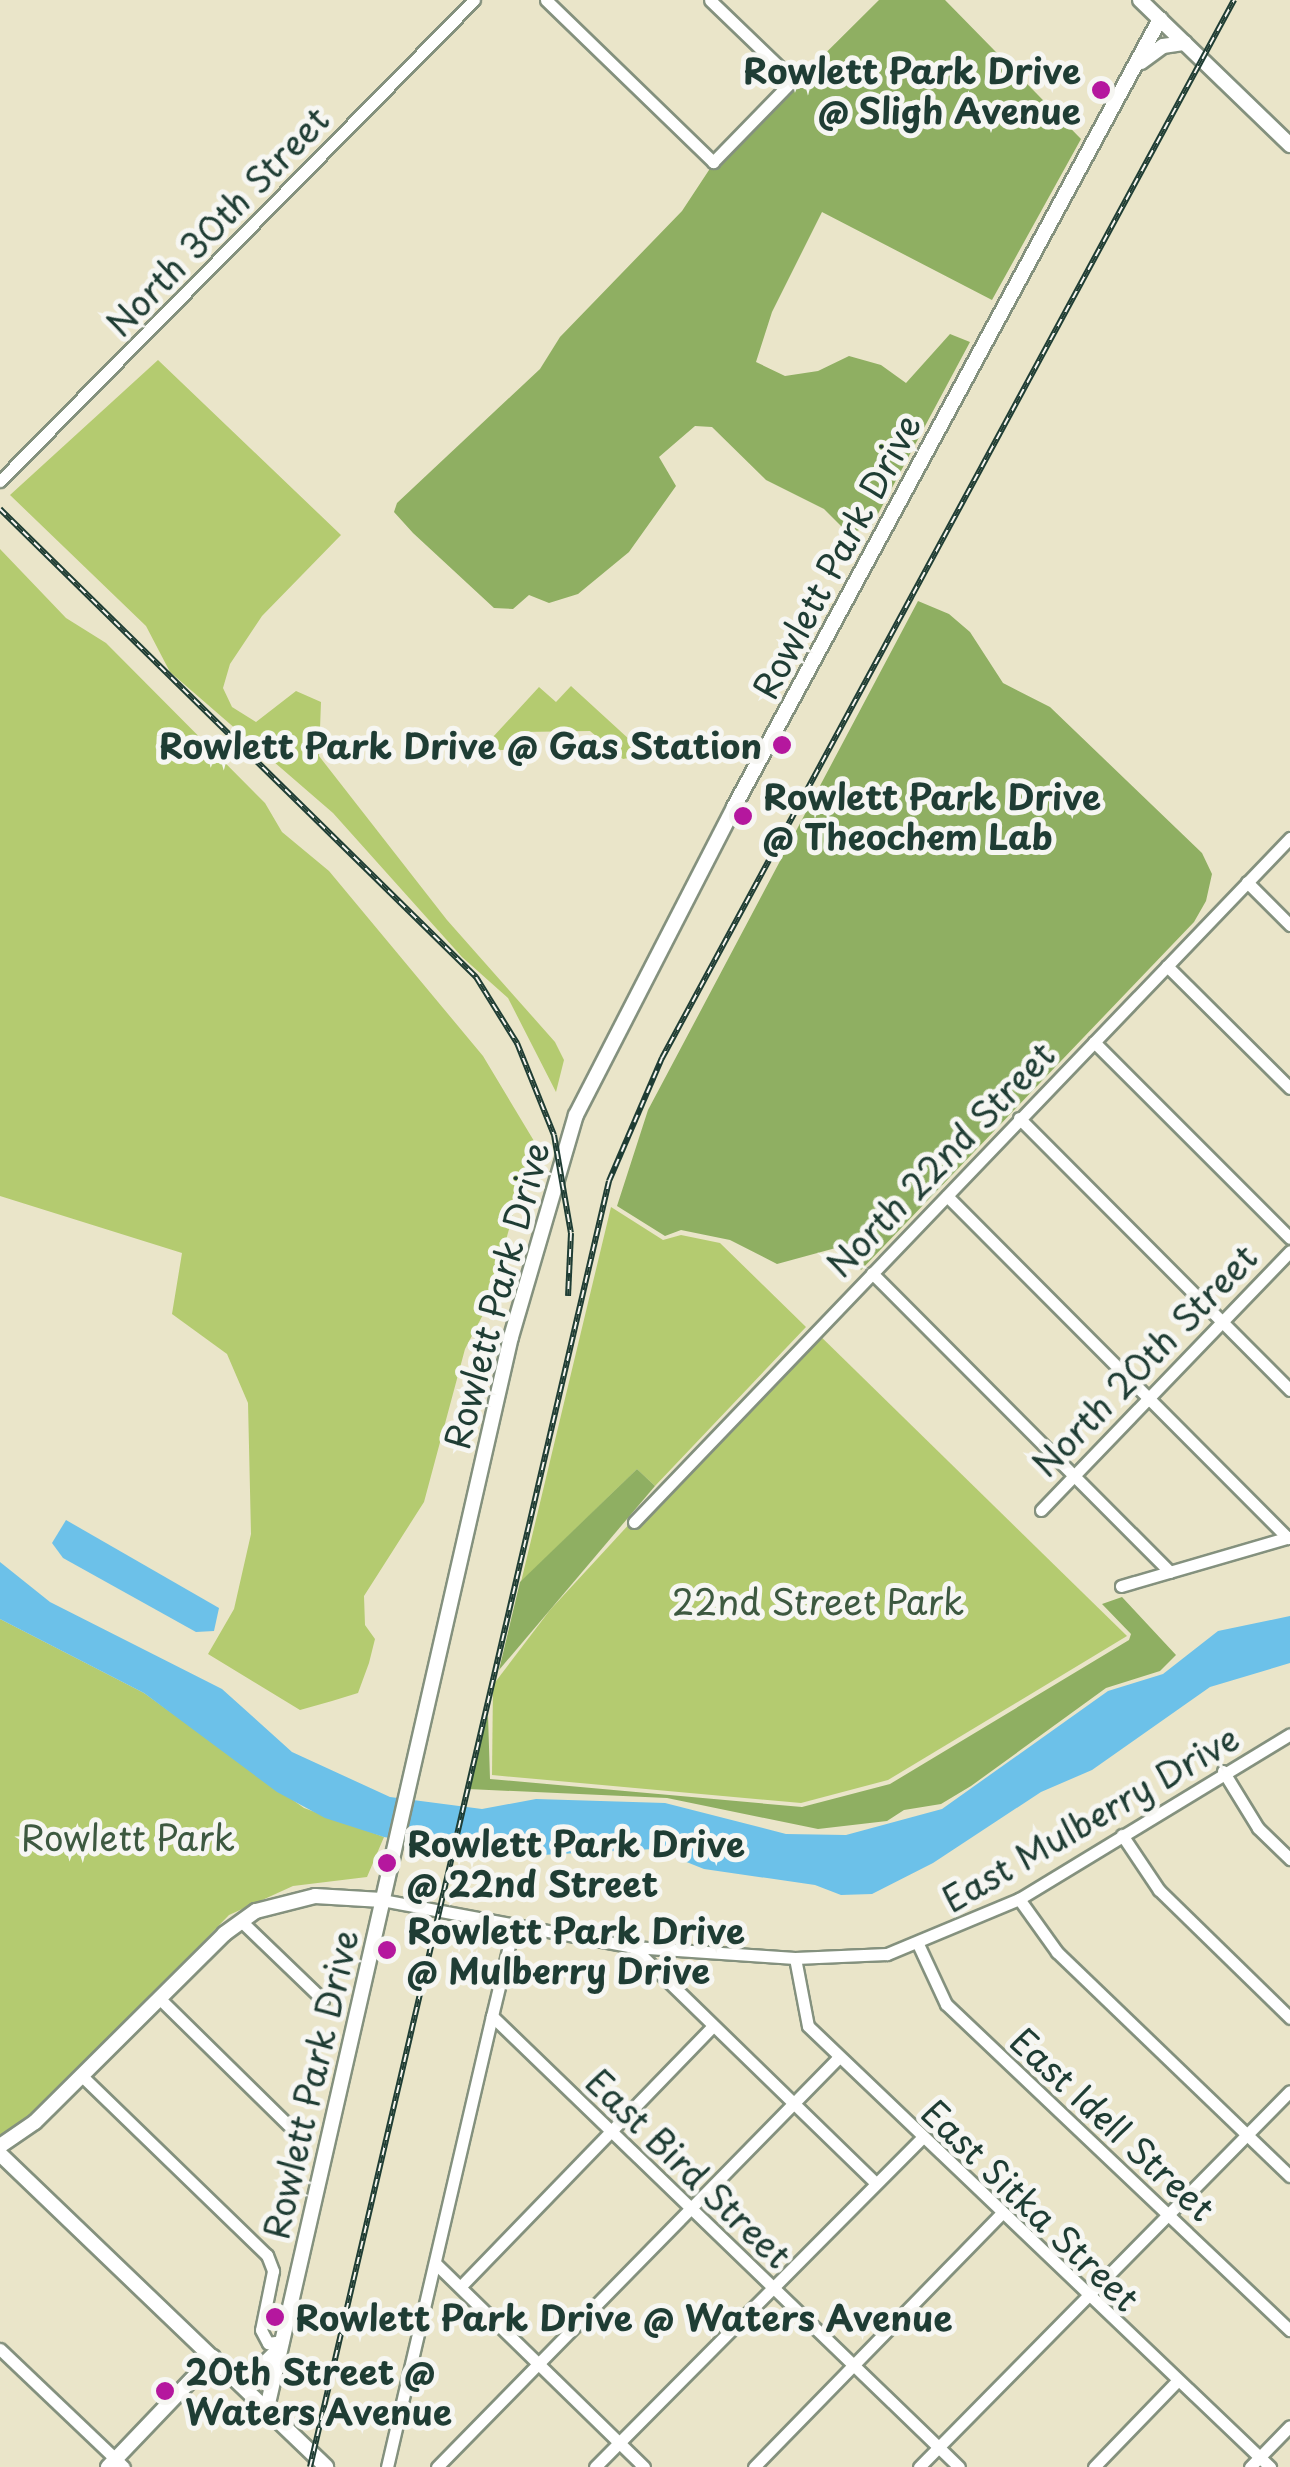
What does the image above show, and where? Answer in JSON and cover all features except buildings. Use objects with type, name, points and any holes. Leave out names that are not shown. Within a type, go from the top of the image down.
[{"type":"street","name":"North 30th Street","points":[[0,481],[474,0]]},
{"type":"street","points":[[546,0],[713,162],[793,80],[710,0]]},
{"type":"street","points":[[1140,0],[1290,145]]},
{"type":"street","name":"Rowlett Park Drive","points":[[268,2408],[519,1304],[576,1115],[734,807],[1160,20]]},
{"type":"street","points":[[1133,69],[1163,46],[1184,43]]},
{"type":"street","name":"North 22nd Street","points":[[634,1522],[1290,838]]},
{"type":"street","points":[[1247,882],[1290,925]]},
{"type":"street","points":[[1168,966],[1290,1088]]},
{"type":"street","points":[[1094,1042],[1290,1238]]},
{"type":"street","points":[[1019,1118],[1290,1390]]},
{"type":"street","points":[[947,1196],[1289,1538],[1121,1586]]},
{"type":"street","name":"North 20th Street","points":[[1040,1510],[1290,1252]]},
{"type":"street","points":[[872,1273],[1170,1572]]},
{"type":"street","name":"East Mulberry Drive","points":[[382,1900],[634,1947],[855,1958],[918,1944],[1018,1900],[1290,1734]]},
{"type":"street","points":[[1224,1771],[1258,1828],[1290,1859]]},
{"type":"street","points":[[1122,1835],[1158,1890],[1290,2018]]},
{"type":"street","points":[[0,2146],[83,2077],[241,1921],[316,1896],[382,1900]]},
{"type":"street","points":[[1018,1900],[1056,1952],[1290,2176]]},
{"type":"street","points":[[241,1921],[322,2000]]},
{"type":"street","points":[[386,2467],[514,1925]]},
{"type":"street","name":"East Idell Street","points":[[918,1944],[946,2004],[1290,2330]]},
{"type":"street","points":[[634,1947],[876,2183]]},
{"type":"street","name":"East Sitka Street","points":[[795,1958],[808,2026],[1255,2462],[1270,2467]]},
{"type":"street","points":[[160,1998],[288,2125]]},
{"type":"street","name":"East Bird Street","points":[[492,2016],[959,2467]]},
{"type":"street","points":[[461,2286],[713,2026]]},
{"type":"street","points":[[437,2467],[839,2058]]},
{"type":"street","points":[[83,2077],[266,2254],[273,2271],[262,2330],[268,2344],[284,2341]]},
{"type":"street","points":[[919,2467],[1090,2300],[1168,2214],[1290,2091]]},
{"type":"street","points":[[595,2467],[922,2138]]},
{"type":"street","points":[[0,2154],[326,2467]]},
{"type":"street","points":[[754,2467],[1000,2214]]},
{"type":"street","points":[[435,2263],[644,2467]]},
{"type":"street","points":[[227,2370],[256,2372],[284,2341]]},
{"type":"street","points":[[0,2349],[116,2464],[213,2357]]},
{"type":"street","points":[[1094,2467],[1175,2383]]},
{"type":"street","points":[[1255,2462],[1290,2426]]},
{"type":"green space","points":[[879,0],[945,0],[1081,139],[992,300],[822,212],[772,312],[756,362],[785,376],[818,371],[849,356],[881,365],[906,383],[950,334],[970,342],[871,527],[848,533],[824,509],[766,480],[712,427],[695,426],[659,457],[676,486],[629,552],[578,594],[549,603],[529,595],[513,609],[494,608],[413,533],[394,512],[397,503],[540,369],[560,337],[682,211],[711,167]]},
{"type":"green space","points":[[158,360],[341,535],[262,616],[230,664],[223,688],[232,707],[256,722],[296,691],[321,702],[319,756],[447,920],[555,1042],[564,1060],[556,1092],[508,998],[462,957],[333,813],[170,672],[146,626],[10,495]]},
{"type":"green space","points":[[0,549],[66,618],[106,643],[265,803],[282,832],[329,871],[483,1056],[534,1141],[487,1307],[465,1349],[424,1502],[364,1596],[365,1625],[375,1639],[358,1693],[300,1710],[208,1654],[234,1609],[251,1534],[248,1403],[227,1354],[172,1314],[182,1253],[0,1196]]},
{"type":"green space","points":[[918,601],[949,614],[970,632],[1003,683],[1050,707],[1202,853],[1212,874],[1206,901],[1194,922],[861,1270],[843,1246],[777,1264],[730,1240],[681,1230],[665,1236],[617,1206],[648,1110]]},
{"type":"green space","points":[[571,686],[642,751],[639,756],[623,759],[590,731],[522,732],[505,750],[494,750],[492,738],[539,687],[556,702]]},
{"type":"green space","points":[[611,1207],[663,1240],[681,1235],[720,1243],[806,1327],[655,1486],[637,1469],[521,1582]]},
{"type":"green space","name":"22nd Street Park","points":[[811,1327],[1127,1636],[888,1780],[801,1803],[492,1775],[493,1685],[550,1610]]},
{"type":"green space","points":[[637,1469],[655,1486],[499,1670],[520,1582]]},
{"type":"green space","points":[[1122,1597],[1176,1655],[1160,1671],[1106,1688],[941,1804],[904,1810],[887,1821],[818,1829],[667,1798],[468,1789],[488,1715],[490,1779],[802,1807],[890,1784],[1129,1640],[1131,1634],[1102,1604]]},
{"type":"green space","name":"Rowlett Park","points":[[0,1619],[144,1693],[304,1808],[384,1837],[367,1877],[293,1886],[229,1915],[31,2120],[0,2139]]},
{"type":"water","points":[[66,1520],[219,1608],[214,1631],[196,1632],[63,1558],[52,1543]]},
{"type":"water","points":[[0,1562],[50,1602],[222,1689],[292,1752],[390,1797],[482,1809],[536,1799],[665,1803],[786,1834],[846,1835],[942,1809],[1108,1691],[1163,1674],[1218,1631],[1290,1616],[1290,1663],[1210,1687],[1092,1770],[1041,1792],[933,1863],[872,1894],[841,1895],[815,1885],[704,1869],[654,1849],[502,1857],[384,1837],[325,1818],[277,1792],[144,1693],[0,1619]]},
{"type":"railway","points":[[310,2467],[609,1181],[662,1058],[1234,0]]},
{"type":"railway","points":[[0,509],[476,977],[517,1043],[554,1135],[571,1233],[568,1296]]},
{"type":"place","name":"Rowlett Park Drive @ Sligh Avenue","points":[[1101,90]]},
{"type":"place","name":"Rowlett Park Drive @ Gas Station","points":[[782,745]]},
{"type":"place","name":"Rowlett Park Drive @ Theochem Lab","points":[[743,816]]},
{"type":"place","name":"Rowlett Park Drive @ 22nd Street","points":[[387,1863]]},
{"type":"place","name":"Rowlett Park Drive @ Mulberry Drive","points":[[387,1950]]},
{"type":"place","name":"Rowlett Park Drive @ Waters Avenue","points":[[275,2317]]},
{"type":"place","name":"20th Street @ Waters Avenue","points":[[165,2391]]}]
